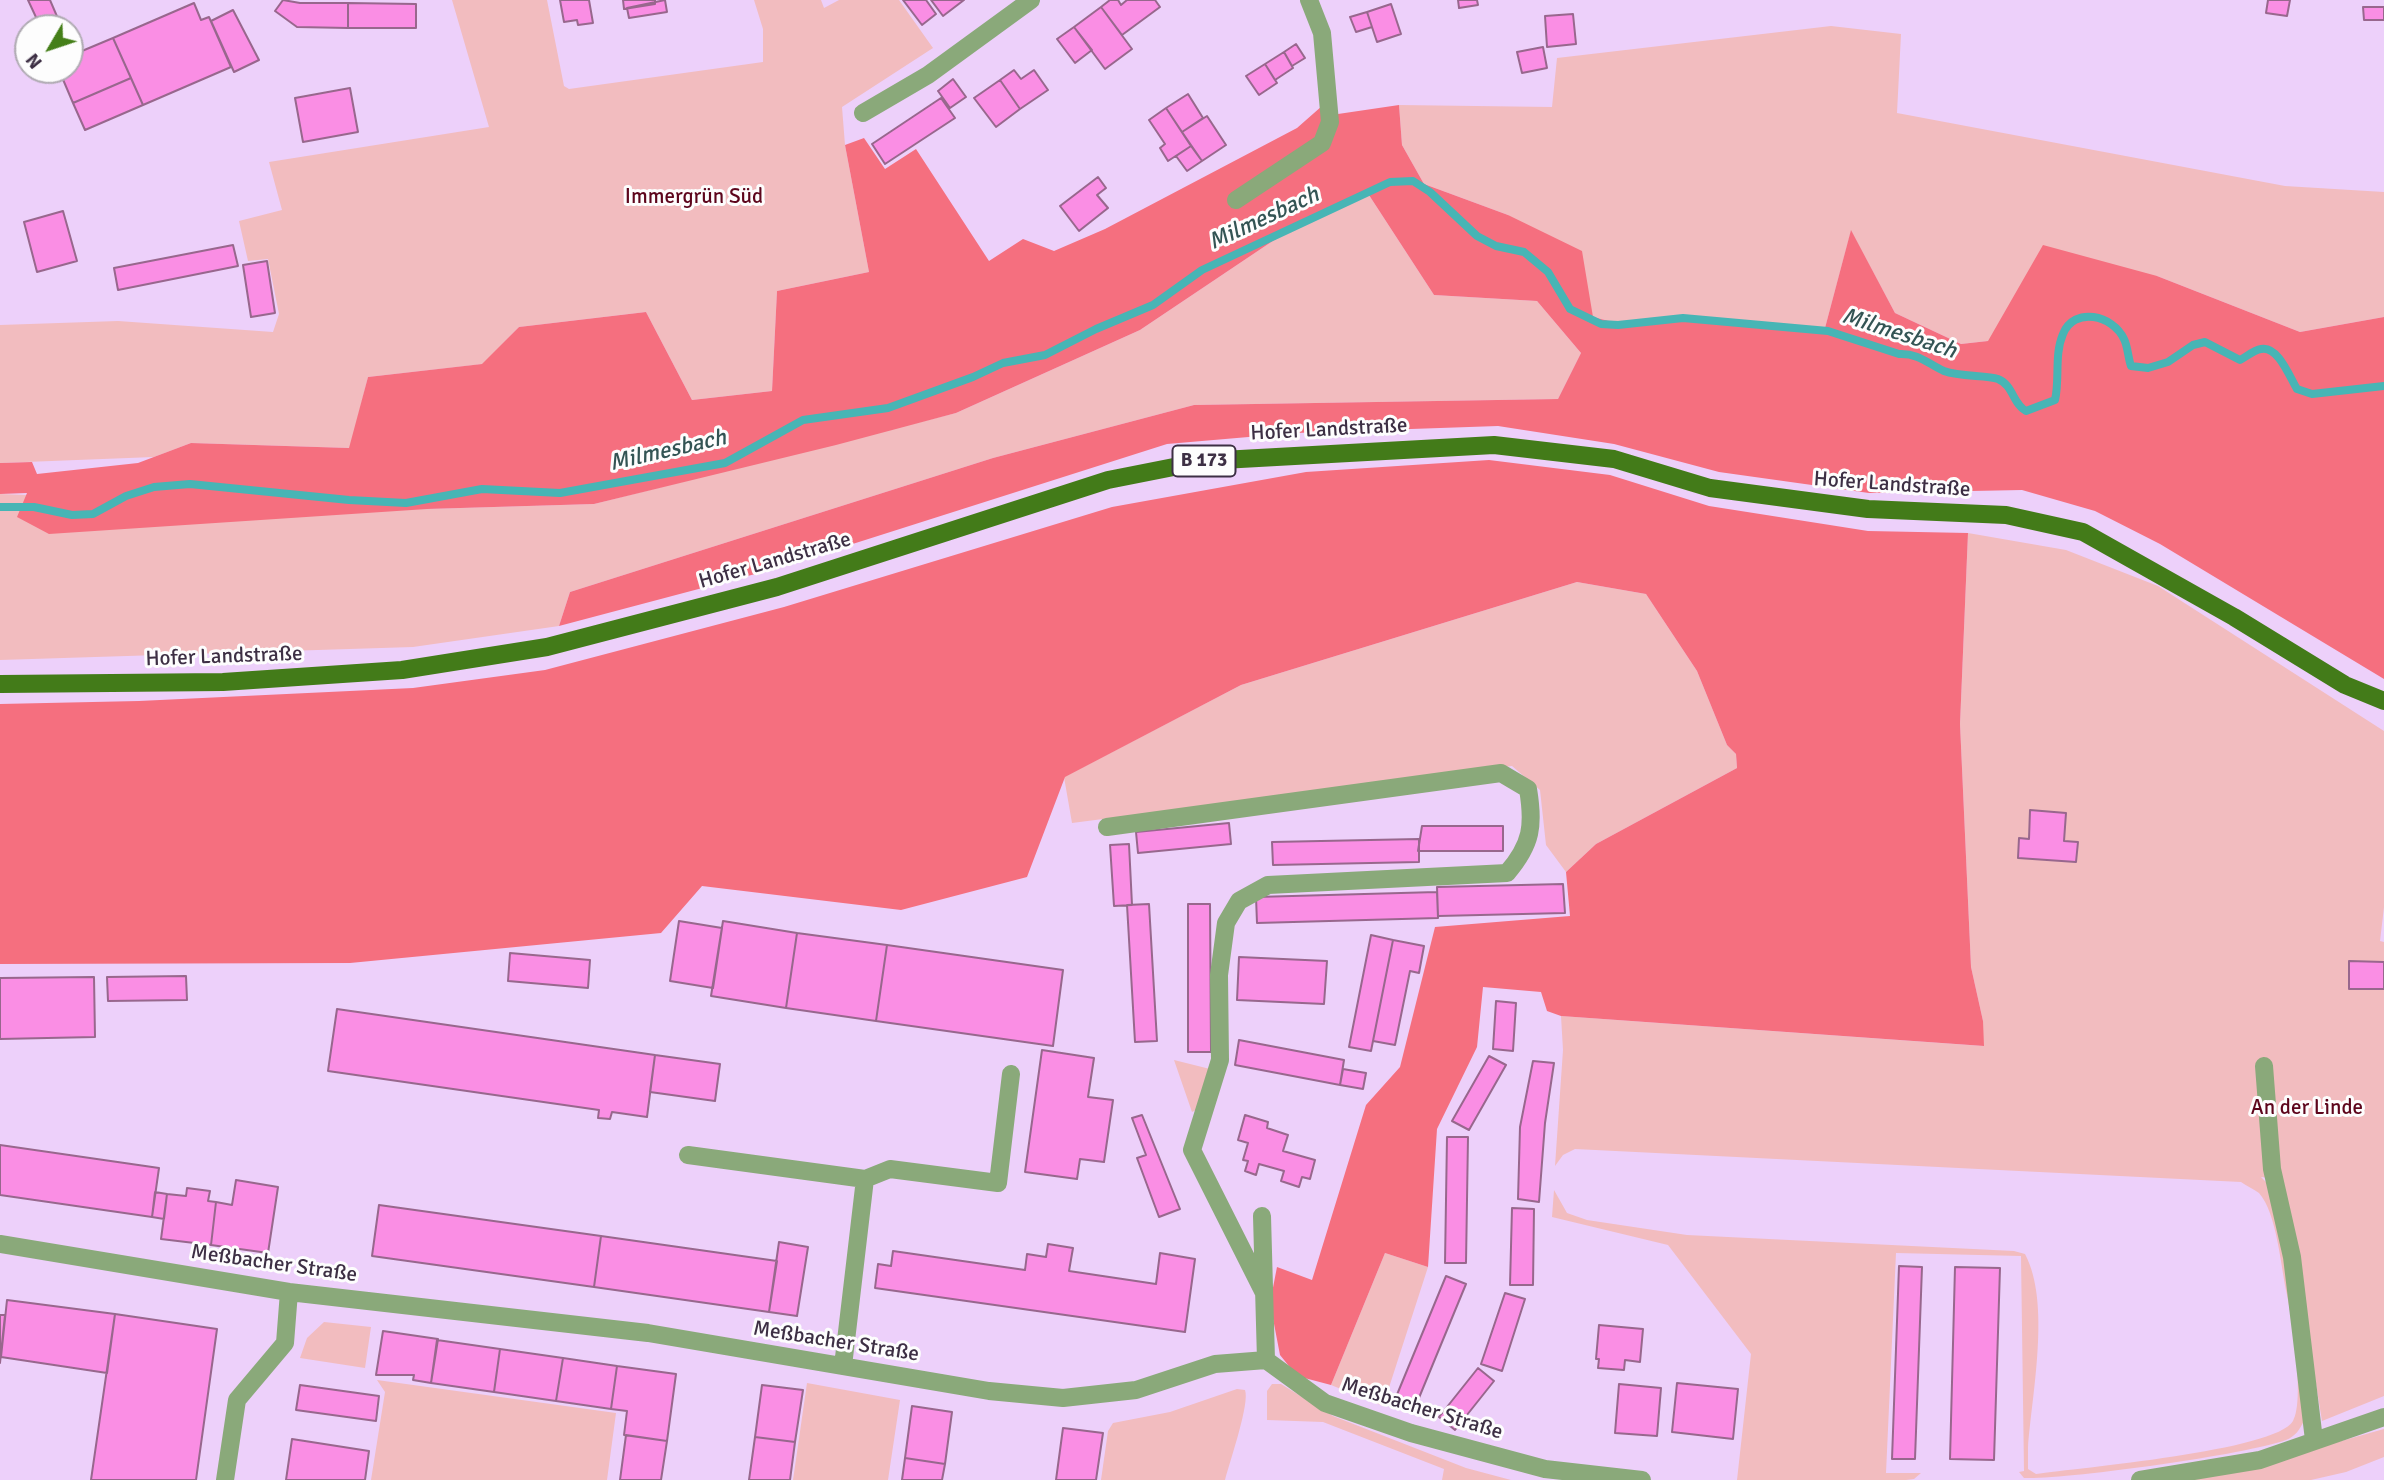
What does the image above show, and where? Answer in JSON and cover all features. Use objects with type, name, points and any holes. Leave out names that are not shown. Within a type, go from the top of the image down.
[{"type":"main road","name":"Hofer Landstraße","points":[[0,684],[223,682],[375,672],[547,647],[777,587],[1108,480],[1204,461],[1494,444],[1614,459],[1710,488],[1868,509],[2006,515],[2083,532],[2234,617],[2345,685],[2384,701]]},
{"type":"street","points":[[863,113],[928,75],[1031,0]]},
{"type":"street","points":[[1236,201],[1322,143],[1331,122],[1322,33],[1309,0]]},
{"type":"street","points":[[1107,827],[1501,773],[1528,789],[1532,817],[1525,852],[1507,873],[1268,885],[1239,901],[1226,923],[1219,975],[1220,1060],[1192,1150],[1264,1293]]},
{"type":"street","points":[[2264,1066],[2272,1169],[2292,1257],[2314,1440]]},
{"type":"street","points":[[688,1155],[865,1179],[890,1169],[998,1183],[1012,1074]]},
{"type":"street","points":[[843,1366],[865,1179]]},
{"type":"street","points":[[1262,1216],[1266,1360]]},
{"type":"street","name":"Meßbacher Straße","points":[[0,1244],[289,1292],[648,1333],[989,1391],[1063,1398],[1136,1391],[1215,1364],[1266,1360],[1325,1403],[1411,1433],[1545,1475],[1642,1480]]},
{"type":"street","points":[[225,1480],[237,1400],[285,1343],[289,1292]]},
{"type":"street","points":[[2140,1480],[2260,1460],[2384,1417]]},
{"type":"green space","name":"Immergrün Süd","points":[[452,0],[547,0],[564,86],[569,89],[763,62],[763,29],[754,0],[821,0],[824,8],[839,0],[899,0],[933,48],[842,107],[845,145],[869,272],[777,291],[772,391],[692,400],[646,312],[519,327],[483,364],[368,377],[350,448],[191,443],[154,457],[0,463],[0,325],[118,321],[273,332],[279,314],[268,259],[248,261],[239,221],[282,210],[269,162],[489,127]]},
{"type":"green space","points":[[1831,26],[1901,34],[1897,113],[2285,186],[2384,192],[2384,317],[2300,332],[2157,276],[1988,341],[1961,344],[1895,313],[1851,231],[1825,328],[1681,316],[1617,323],[1593,317],[1508,215],[1424,184],[1402,145],[1399,105],[1552,107],[1557,58]]},
{"type":"green space","points":[[1367,192],[1434,295],[1537,301],[1581,353],[1558,399],[1194,405],[993,458],[570,592],[559,626],[413,647],[0,660],[0,494],[427,509],[594,504],[956,413],[1140,330],[1307,218]]},
{"type":"green space","name":"An der Linde","points":[[1968,533],[2066,550],[2158,586],[2384,731],[2384,907],[2380,941],[2384,942],[2384,1396],[2322,1421],[2284,1187],[2277,1179],[2261,1177],[2267,1183],[2291,1284],[2304,1421],[2289,1438],[2233,1453],[2154,1465],[2024,1478],[2019,1472],[2024,1471],[2021,1256],[1896,1253],[1886,1473],[1921,1473],[1914,1479],[1906,1480],[1737,1480],[1751,1354],[1668,1245],[1552,1217],[1554,1190],[1567,1213],[1587,1220],[1687,1235],[2014,1251],[2025,1254],[2033,1274],[2037,1297],[2038,1349],[2028,1448],[2028,1469],[2036,1474],[2131,1463],[2251,1441],[2279,1432],[2293,1421],[2296,1411],[2298,1378],[2294,1340],[2274,1227],[2259,1193],[2241,1182],[1575,1149],[1563,1155],[1555,1166],[1563,1050],[1561,1016],[1983,1046],[1983,1021],[1971,967],[1960,724]]},
{"type":"green space","points":[[1577,582],[1646,594],[1697,671],[1727,745],[1736,754],[1737,768],[1596,844],[1566,872],[1546,845],[1540,790],[1512,766],[1072,823],[1064,777],[1241,685]]},
{"type":"green space","points":[[1174,1060],[1210,1069],[1196,1110],[1192,1112]]},
{"type":"green space","points":[[1385,1253],[1428,1267],[1383,1406],[1331,1385]]},
{"type":"green space","points":[[324,1322],[371,1327],[365,1368],[300,1358],[307,1338]]},
{"type":"green space","points":[[377,1380],[616,1413],[607,1480],[371,1480],[385,1392]]},
{"type":"green space","points":[[807,1383],[900,1400],[888,1480],[793,1480]]},
{"type":"green space","points":[[1272,1384],[1281,1384],[1333,1416],[1466,1468],[1511,1480],[1442,1480],[1444,1469],[1323,1422],[1267,1420],[1267,1391]]},
{"type":"green space","points":[[1237,1389],[1245,1390],[1245,1407],[1225,1480],[1101,1480],[1108,1431],[1113,1423],[1170,1412]]},
{"type":"green space","points":[[2384,1429],[2384,1457],[2346,1472],[2311,1480],[2167,1480],[2234,1471]]},
{"type":"shaded area","points":[[1399,105],[1402,145],[1424,184],[1508,215],[1582,251],[1593,317],[1617,323],[1681,316],[1825,328],[1851,230],[1895,313],[1961,344],[1988,341],[2043,245],[2157,276],[2300,332],[2384,317],[2384,679],[2160,544],[2095,511],[2022,490],[1869,493],[1719,472],[1614,444],[1498,426],[1295,433],[1167,444],[774,569],[559,626],[570,592],[993,458],[1194,405],[1558,399],[1581,353],[1537,301],[1434,295],[1367,192],[1307,218],[1140,330],[956,413],[594,504],[427,509],[49,534],[17,517],[27,493],[0,494],[0,463],[32,462],[37,474],[138,463],[191,443],[349,448],[368,377],[482,364],[519,327],[646,312],[692,400],[772,391],[777,291],[869,272],[845,145],[864,138],[885,169],[916,149],[989,261],[1023,239],[1054,251],[1105,229],[1297,128],[1322,106],[1338,114]]},
{"type":"shaded area","points":[[1489,460],[1610,475],[1709,506],[1868,531],[1968,533],[1960,724],[1971,967],[1983,1021],[1984,1046],[1561,1016],[1547,1011],[1541,992],[1483,987],[1477,1047],[1437,1129],[1428,1267],[1385,1253],[1331,1385],[1297,1376],[1280,1355],[1270,1303],[1277,1267],[1312,1280],[1366,1105],[1400,1067],[1435,927],[1570,916],[1566,872],[1596,844],[1737,768],[1736,754],[1727,745],[1697,671],[1646,594],[1577,582],[1241,685],[1065,777],[1027,877],[901,910],[702,886],[661,933],[350,963],[0,964],[0,704],[139,701],[413,688],[545,670],[784,607],[1112,507],[1306,472]]},
{"type":"building","points":[[28,0],[50,0],[56,14],[34,14]]},
{"type":"building","points":[[283,0],[300,3],[348,3],[348,28],[297,27],[275,11]]},
{"type":"building","points":[[560,0],[589,0],[593,23],[578,25],[577,20],[564,22]]},
{"type":"building","points":[[623,0],[655,0],[655,4],[624,9]]},
{"type":"building","points":[[665,0],[667,12],[629,18],[627,8]]},
{"type":"building","points":[[903,0],[926,0],[936,14],[922,25]]},
{"type":"building","points":[[931,0],[964,0],[943,16]]},
{"type":"building","points":[[1110,0],[1118,0],[1121,5],[1127,0],[1155,0],[1160,7],[1122,35],[1101,7]]},
{"type":"building","points":[[1458,0],[1477,0],[1478,5],[1459,8]]},
{"type":"building","points":[[2268,0],[2290,0],[2287,16],[2266,13]]},
{"type":"building","points":[[194,3],[201,20],[209,17],[231,67],[143,105],[113,38]]},
{"type":"building","points":[[348,3],[416,4],[416,28],[348,28]]},
{"type":"building","points":[[1391,4],[1401,34],[1377,42],[1367,12]]},
{"type":"building","points":[[1101,7],[1132,49],[1105,69],[1074,27]]},
{"type":"building","points":[[2363,7],[2384,7],[2384,20],[2364,20]]},
{"type":"building","points":[[233,10],[259,60],[234,72],[211,21]]},
{"type":"building","points":[[1367,12],[1372,27],[1356,32],[1350,17]]},
{"type":"building","points":[[1573,14],[1576,44],[1547,47],[1545,16]]},
{"type":"building","points":[[1074,27],[1092,50],[1075,63],[1057,39]]},
{"type":"building","points":[[113,38],[131,78],[73,103],[65,84],[84,84],[84,50]]},
{"type":"building","points":[[1296,44],[1305,58],[1292,66],[1284,52]]},
{"type":"building","points":[[1543,47],[1547,68],[1522,73],[1517,52]]},
{"type":"building","points":[[1284,52],[1293,68],[1275,80],[1265,64]]},
{"type":"building","points":[[1265,64],[1277,83],[1259,95],[1246,76]]},
{"type":"building","points":[[1014,70],[1021,79],[1034,70],[1048,90],[1020,109],[1000,80]]},
{"type":"building","points":[[131,78],[143,105],[85,130],[73,103]]},
{"type":"building","points":[[953,79],[966,97],[950,108],[938,91]]},
{"type":"building","points":[[1000,80],[1020,109],[996,127],[974,98]]},
{"type":"building","points":[[350,88],[358,132],[303,142],[295,98]]},
{"type":"building","points":[[1188,94],[1203,118],[1182,132],[1166,108]]},
{"type":"building","points":[[941,98],[955,118],[885,164],[872,144]]},
{"type":"building","points":[[1166,108],[1191,146],[1168,161],[1160,148],[1165,144],[1149,120]]},
{"type":"building","points":[[1207,116],[1226,145],[1202,161],[1182,132]]},
{"type":"building","points":[[1191,146],[1202,161],[1187,171],[1176,156]]},
{"type":"building","points":[[1098,177],[1106,188],[1097,195],[1108,208],[1079,231],[1060,206]]},
{"type":"building","points":[[63,211],[77,261],[37,272],[24,222]]},
{"type":"building","points":[[233,245],[238,266],[118,290],[114,268]]},
{"type":"building","points":[[267,261],[275,313],[251,317],[243,265]]},
{"type":"building","points":[[2030,810],[2066,813],[2064,841],[2078,842],[2076,862],[2018,858],[2019,838],[2029,839]]},
{"type":"building","points":[[1229,823],[1231,844],[1138,853],[1136,832]]},
{"type":"building","points":[[1422,826],[1503,826],[1503,851],[1418,851]]},
{"type":"building","points":[[1419,839],[1419,862],[1273,865],[1272,842]]},
{"type":"building","points":[[1129,844],[1132,905],[1114,906],[1110,845]]},
{"type":"building","points":[[1563,884],[1565,913],[1438,916],[1437,887]]},
{"type":"building","points":[[1437,892],[1438,918],[1257,923],[1256,897]]},
{"type":"building","points":[[1149,904],[1157,1041],[1135,1042],[1127,905]]},
{"type":"building","points":[[1188,904],[1210,904],[1211,1052],[1188,1052]]},
{"type":"building","points":[[679,921],[722,928],[713,988],[670,981]]},
{"type":"building","points":[[723,921],[797,933],[786,1008],[711,996]]},
{"type":"building","points":[[797,933],[887,945],[876,1021],[786,1008]]},
{"type":"building","points":[[1371,935],[1393,940],[1371,1051],[1349,1047]]},
{"type":"building","points":[[1393,940],[1424,946],[1419,973],[1410,971],[1395,1045],[1373,1041]]},
{"type":"building","points":[[887,945],[1063,970],[1053,1046],[876,1021]]},
{"type":"building","points":[[510,953],[590,960],[588,988],[508,981]]},
{"type":"building","points":[[1239,957],[1327,961],[1324,1004],[1237,1000]]},
{"type":"building","points":[[2349,961],[2384,962],[2384,989],[2349,989]]},
{"type":"building","points":[[186,976],[187,1000],[108,1001],[107,977]]},
{"type":"building","points":[[94,977],[95,1037],[0,1039],[0,978]]},
{"type":"building","points":[[1496,1001],[1516,1003],[1513,1051],[1493,1049]]},
{"type":"building","points":[[337,1009],[655,1055],[647,1117],[612,1112],[610,1119],[598,1118],[599,1110],[328,1071]]},
{"type":"building","points":[[1239,1040],[1344,1060],[1340,1085],[1235,1065]]},
{"type":"building","points":[[1042,1050],[1094,1058],[1088,1097],[1113,1100],[1104,1162],[1080,1159],[1077,1179],[1025,1172]]},
{"type":"building","points":[[655,1055],[720,1064],[715,1101],[650,1092]]},
{"type":"building","points":[[1489,1056],[1506,1065],[1469,1130],[1452,1121]]},
{"type":"building","points":[[1533,1061],[1554,1063],[1545,1123],[1539,1202],[1518,1199],[1520,1127]]},
{"type":"building","points":[[1343,1069],[1366,1073],[1363,1089],[1340,1085]]},
{"type":"building","points":[[1142,1115],[1180,1209],[1159,1217],[1137,1158],[1146,1155],[1132,1118]]},
{"type":"building","points":[[1245,1115],[1268,1122],[1267,1128],[1288,1135],[1283,1151],[1315,1160],[1310,1179],[1302,1177],[1299,1187],[1281,1181],[1284,1171],[1259,1164],[1256,1175],[1245,1171],[1248,1161],[1243,1160],[1248,1143],[1238,1140]]},
{"type":"building","points":[[1447,1137],[1468,1137],[1466,1263],[1445,1263]]},
{"type":"building","points":[[0,1145],[159,1168],[152,1217],[0,1195]]},
{"type":"building","points":[[236,1180],[278,1187],[268,1253],[211,1245],[216,1202],[232,1205]]},
{"type":"building","points":[[187,1188],[210,1191],[208,1201],[216,1202],[211,1245],[161,1239],[167,1194],[186,1196]]},
{"type":"building","points":[[155,1192],[167,1194],[164,1219],[152,1217]]},
{"type":"building","points":[[379,1205],[601,1236],[594,1287],[372,1256]]},
{"type":"building","points":[[1512,1208],[1534,1209],[1533,1285],[1510,1285]]},
{"type":"building","points":[[601,1236],[777,1261],[769,1312],[594,1287]]},
{"type":"building","points":[[779,1242],[808,1247],[797,1316],[769,1312]]},
{"type":"building","points":[[1048,1244],[1073,1248],[1069,1271],[1156,1284],[1160,1253],[1195,1259],[1185,1332],[875,1288],[878,1264],[891,1266],[893,1251],[1025,1270],[1027,1254],[1046,1257]]},
{"type":"building","points":[[1899,1266],[1922,1267],[1915,1459],[1892,1459]]},
{"type":"building","points":[[1955,1267],[2000,1268],[1994,1460],[1950,1459]]},
{"type":"building","points":[[1446,1276],[1466,1284],[1416,1405],[1396,1397]]},
{"type":"building","points":[[1505,1293],[1525,1299],[1502,1371],[1481,1364]]},
{"type":"building","points":[[7,1300],[115,1314],[107,1373],[1,1357]]},
{"type":"building","points":[[115,1314],[217,1329],[196,1480],[91,1480]]},
{"type":"building","points":[[0,1315],[5,1315],[0,1363]]},
{"type":"building","points":[[1599,1325],[1643,1329],[1640,1362],[1625,1360],[1624,1370],[1598,1368],[1599,1359],[1596,1359]]},
{"type":"building","points":[[383,1331],[438,1339],[431,1383],[413,1380],[414,1375],[376,1375]]},
{"type":"building","points":[[437,1340],[500,1349],[494,1392],[431,1383]]},
{"type":"building","points":[[500,1349],[563,1358],[556,1401],[494,1392]]},
{"type":"building","points":[[563,1358],[617,1366],[611,1409],[556,1401]]},
{"type":"building","points":[[617,1366],[676,1374],[667,1441],[624,1435],[627,1411],[611,1409]]},
{"type":"building","points":[[1478,1368],[1494,1381],[1455,1430],[1439,1417]]},
{"type":"building","points":[[1677,1383],[1738,1389],[1733,1439],[1672,1432]]},
{"type":"building","points":[[1619,1384],[1661,1388],[1657,1436],[1615,1433]]},
{"type":"building","points":[[300,1385],[379,1396],[376,1421],[296,1410]]},
{"type":"building","points":[[762,1385],[803,1390],[795,1442],[755,1437]]},
{"type":"building","points":[[912,1406],[952,1412],[945,1464],[905,1458]]},
{"type":"building","points":[[1063,1428],[1103,1433],[1096,1480],[1056,1480]]},
{"type":"building","points":[[626,1435],[667,1441],[661,1480],[620,1480]]},
{"type":"building","points":[[755,1437],[795,1442],[790,1480],[749,1480]]},
{"type":"building","points":[[292,1439],[369,1451],[365,1480],[286,1480]]},
{"type":"building","points":[[905,1458],[945,1464],[942,1480],[902,1480]]},
{"type":"waterway","name":"Milmesbach","points":[[0,507],[34,507],[72,515],[93,514],[126,496],[154,487],[190,484],[406,503],[482,489],[560,493],[725,463],[803,420],[888,408],[973,377],[1003,363],[1045,355],[1096,329],[1153,305],[1202,270],[1390,182],[1413,181],[1430,192],[1477,236],[1496,246],[1524,252],[1548,272],[1570,309],[1601,324],[1618,325],[1683,318],[1828,331],[1899,354],[1918,357],[1950,373],[1998,379],[2007,386],[2018,404],[2026,411],[2055,400],[2060,342],[2068,325],[2084,317],[2103,319],[2119,331],[2125,342],[2131,366],[2148,368],[2168,362],[2193,345],[2205,342],[2240,360],[2256,351],[2267,349],[2278,357],[2297,389],[2312,394],[2384,386]]}]
